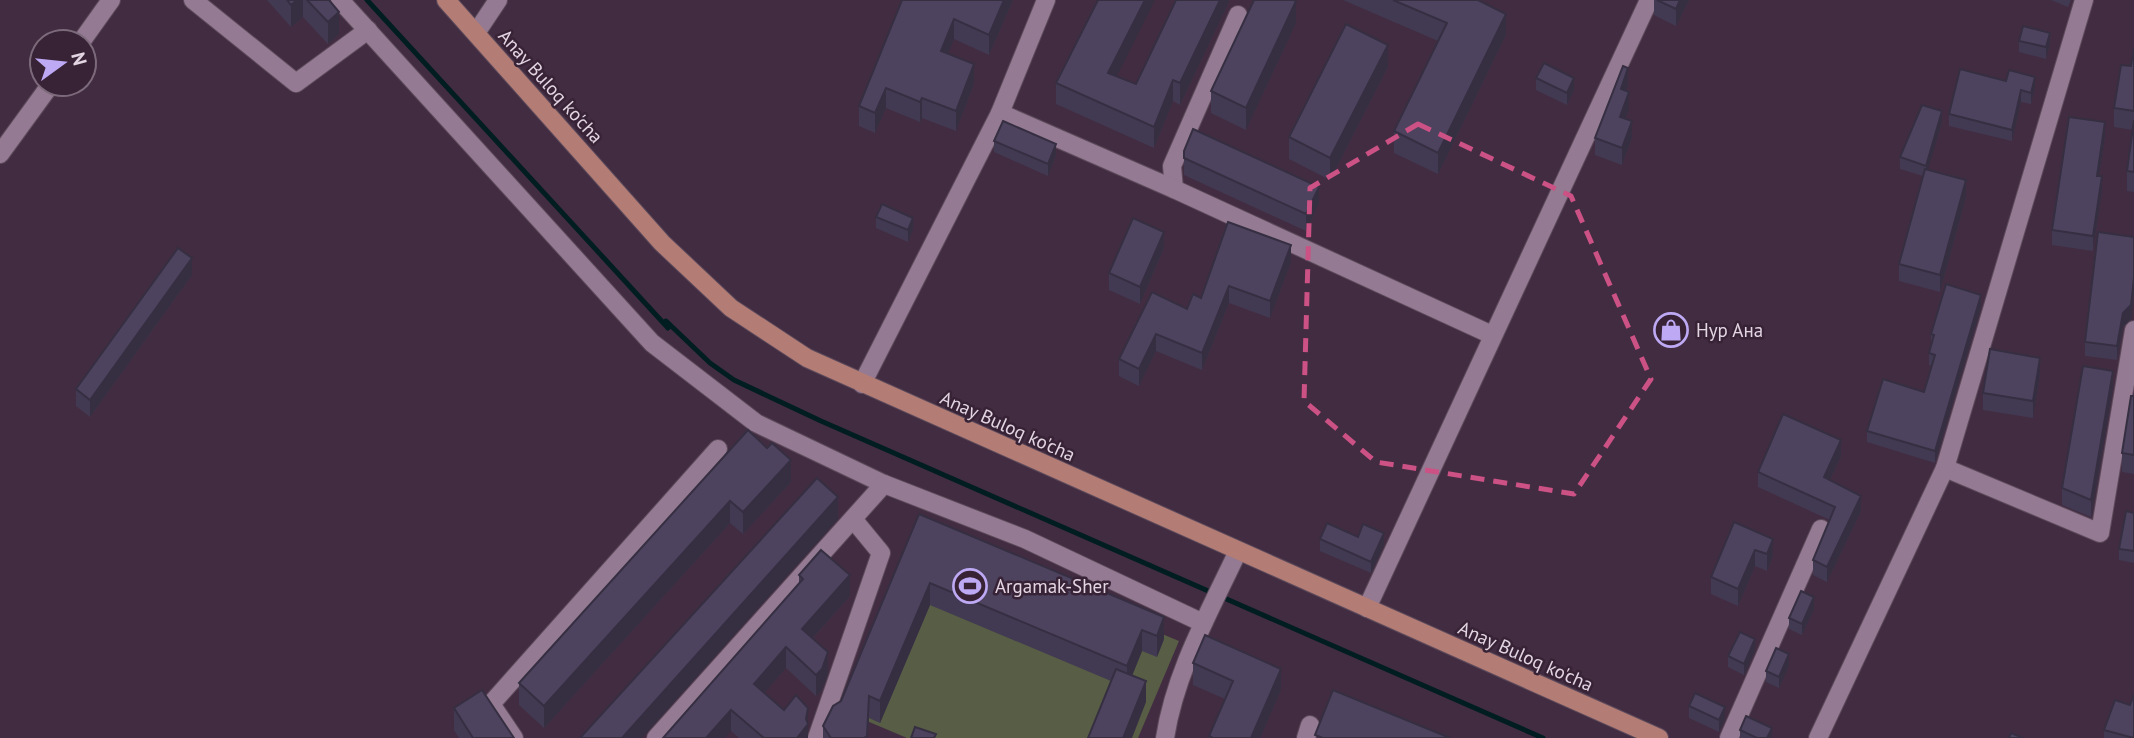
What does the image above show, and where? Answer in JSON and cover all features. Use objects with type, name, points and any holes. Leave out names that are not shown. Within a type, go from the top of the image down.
[{"type":"main road","name":"Anay Buloq ko'cha","points":[[446,0],[662,243],[704,283],[768,334],[807,358],[1660,738]]},
{"type":"street","points":[[91,28],[111,0]]},
{"type":"street","points":[[193,0],[296,83],[368,30]]},
{"type":"street","points":[[340,0],[652,343],[756,423],[884,484],[1025,539],[1203,622]]},
{"type":"street","points":[[476,33],[498,0]]},
{"type":"street","points":[[862,384],[1000,113],[1046,0]]},
{"type":"street","points":[[1367,608],[1648,0]]},
{"type":"street","points":[[1818,738],[1945,468],[2084,0]]},
{"type":"street","points":[[1174,190],[1172,166],[1238,16]]},
{"type":"street","points":[[0,154],[41,98]]},
{"type":"street","points":[[1000,113],[1492,335]]},
{"type":"street","points":[[1945,468],[2100,533],[2134,330]]},
{"type":"street","points":[[513,738],[491,704],[718,449]]},
{"type":"street","points":[[656,738],[884,484]]},
{"type":"street","points":[[817,738],[881,553],[853,519]]},
{"type":"street","points":[[1729,738],[1821,530]]},
{"type":"street","points":[[1165,738],[1168,716],[1203,622],[1238,551]]},
{"type":"highlighted area","points":[[1418,124],[1571,196],[1651,379],[1574,494],[1376,462],[1304,401],[1310,188]]},
{"type":"green space","name":"Argamak-Sher","points":[[916,532],[1179,641],[1138,738],[907,738],[841,710]]},
{"type":"building","points":[[307,0],[329,0],[339,12],[328,22]]},
{"type":"building","points":[[902,0],[1004,0],[989,35],[954,19],[941,51],[974,64],[956,111],[922,98],[920,102],[886,88],[875,113],[859,106]]},
{"type":"building","points":[[1098,0],[1145,0],[1108,73],[1136,84],[1176,0],[1220,0],[1180,83],[1173,80],[1154,127],[1056,83]]},
{"type":"building","points":[[1254,0],[1296,1],[1246,108],[1211,91]]},
{"type":"building","points":[[1393,0],[1478,0],[1506,14],[1438,153],[1394,131],[1447,23]]},
{"type":"building","points":[[1657,0],[1680,0],[1676,9]]},
{"type":"building","points":[[1346,24],[1388,45],[1330,158],[1289,137]]},
{"type":"building","points":[[2023,26],[2050,33],[2046,47],[2019,41]]},
{"type":"building","points":[[2134,48],[2134,111],[2114,108],[2121,65],[2131,66]]},
{"type":"building","points":[[1544,63],[1574,78],[1567,93],[1536,78]]},
{"type":"building","points":[[1623,66],[1628,68],[1621,89],[1629,92],[1620,117],[1632,121],[1622,148],[1595,138]]},
{"type":"building","points":[[1960,69],[2006,81],[2009,70],[2035,77],[2031,93],[2021,90],[2012,130],[1949,114]]},
{"type":"building","points":[[1922,105],[1942,111],[1926,166],[1900,157]]},
{"type":"building","points":[[2069,117],[2105,122],[2097,176],[2102,176],[2093,236],[2052,230]]},
{"type":"building","points":[[2134,120],[2134,172],[2127,171]]},
{"type":"building","points":[[1003,121],[1056,144],[1048,164],[994,141]]},
{"type":"building","points":[[1193,129],[1319,187],[1306,214],[1184,158]]},
{"type":"building","points":[[1925,169],[1966,180],[1940,275],[1899,264]]},
{"type":"building","points":[[882,204],[913,218],[908,230],[876,217]]},
{"type":"building","points":[[1133,218],[1164,232],[1140,287],[1109,273]]},
{"type":"building","points":[[1228,222],[1291,245],[1270,301],[1229,286],[1202,353],[1156,334],[1139,369],[1119,359],[1152,292],[1187,309],[1193,294],[1201,298]]},
{"type":"building","points":[[2098,232],[2134,237],[2131,305],[2123,313],[2117,346],[2085,342]]},
{"type":"building","points":[[178,248],[192,258],[90,400],[76,389]]},
{"type":"building","points":[[1946,284],[1981,295],[1935,451],[1867,431],[1883,379],[1924,392],[1935,355],[1929,353],[1934,335],[1931,334]]},
{"type":"building","points":[[1990,349],[2040,358],[2033,401],[1983,393]]},
{"type":"building","points":[[2083,366],[2113,371],[2091,500],[2062,488]]},
{"type":"building","points":[[2131,396],[2134,396],[2134,455],[2122,453]]},
{"type":"building","points":[[1783,414],[1841,440],[1824,477],[1861,496],[1827,567],[1813,560],[1835,507],[1758,472]]},
{"type":"building","points":[[748,430],[767,448],[772,443],[791,460],[743,512],[730,501],[544,706],[519,683]]},
{"type":"building","points":[[817,478],[838,497],[622,738],[580,738]]},
{"type":"building","points":[[2126,511],[2134,513],[2134,551],[2119,549]]},
{"type":"building","points":[[919,514],[1164,617],[1157,636],[1142,630],[1127,666],[930,583],[880,701],[869,696],[867,736],[831,738],[823,726],[833,706],[841,701]]},
{"type":"building","points":[[1734,522],[1773,539],[1767,554],[1755,550],[1738,589],[1711,577]]},
{"type":"building","points":[[1327,523],[1358,537],[1363,524],[1384,533],[1371,562],[1320,539]]},
{"type":"building","points":[[821,550],[850,575],[802,629],[828,652],[822,669],[816,675],[786,647],[754,684],[784,710],[796,695],[808,708],[808,724],[797,738],[764,738],[731,710],[706,738],[663,738],[803,579],[799,575]]},
{"type":"building","points":[[1801,591],[1814,597],[1802,624],[1789,618]]},
{"type":"building","points":[[1740,632],[1755,639],[1744,664],[1728,656]]},
{"type":"building","points":[[1205,635],[1281,669],[1251,738],[1209,736],[1233,681],[1193,663]]},
{"type":"building","points":[[1776,648],[1789,654],[1779,677],[1766,671]]},
{"type":"building","points":[[1116,669],[1146,681],[1123,738],[1088,738]]},
{"type":"building","points":[[482,690],[514,738],[473,738],[454,708]]},
{"type":"building","points":[[1333,690],[1450,738],[1323,738],[1315,735]]},
{"type":"building","points":[[1695,693],[1725,707],[1719,720],[1689,706]]},
{"type":"building","points":[[2134,694],[2134,738],[2104,730],[2115,700],[2130,705]]},
{"type":"building","points":[[1746,716],[1772,728],[1767,738],[1757,738],[1740,730]]},
{"type":"building","points":[[915,727],[936,734],[934,738],[911,738]]},
{"type":"building","points":[[2011,733],[2023,738],[2009,738]]},
{"type":"waterway","points":[[367,0],[668,328],[666,321],[710,363],[734,380],[821,421],[1543,738]]},
{"type":"place","name":"Нур Ана","points":[[1671,330]]},
{"type":"place","name":"Argamak-Sher","points":[[970,586]]}]
